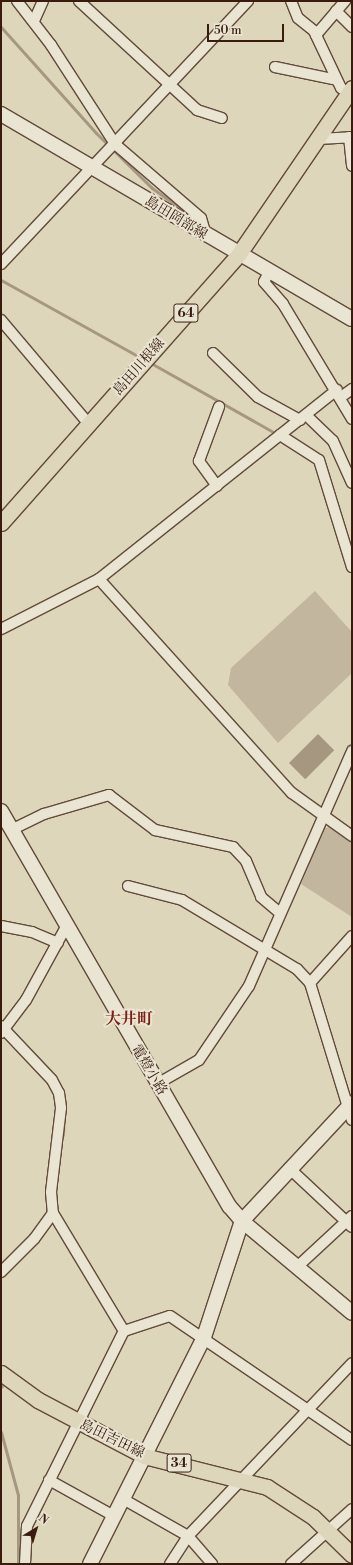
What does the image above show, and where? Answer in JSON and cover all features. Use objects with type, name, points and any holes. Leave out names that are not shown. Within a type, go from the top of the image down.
[{"type":"main road","name":"島田川根線","points":[[1,523],[238,255],[350,90]]},
{"type":"main road","name":"島田吉田線","points":[[1,1373],[77,1423],[144,1456],[244,1478],[293,1501],[328,1531],[352,1555]]},
{"type":"street","points":[[17,1],[34,21],[114,144],[201,218],[206,236]]},
{"type":"street","points":[[34,21],[43,1]]},
{"type":"street","points":[[80,1],[197,110],[222,118]]},
{"type":"street","points":[[1,264],[248,1]]},
{"type":"street","points":[[291,1],[298,18],[316,35],[337,80]]},
{"type":"street","points":[[316,35],[345,1]]},
{"type":"street","points":[[336,12],[352,27]]},
{"type":"street","points":[[274,67],[337,80],[350,90]]},
{"type":"street","name":"島田岡部線","points":[[1,114],[238,255],[352,319]]},
{"type":"street","points":[[317,139],[350,137],[352,166]]},
{"type":"street","points":[[269,272],[264,282],[284,304],[339,394],[352,419]]},
{"type":"street","points":[[1,320],[89,424]]},
{"type":"street","points":[[213,353],[258,397],[303,417],[333,441],[352,483]]},
{"type":"street","points":[[1,628],[99,579],[303,417],[339,394],[352,389]]},
{"type":"street","points":[[216,486],[199,461],[219,407]]},
{"type":"street","points":[[280,435],[319,460],[352,567]]},
{"type":"street","points":[[99,579],[292,792],[324,817],[352,836]]},
{"type":"street","points":[[158,1084],[199,1060],[249,986],[352,751]]},
{"type":"street","points":[[11,830],[44,814],[109,795],[155,830],[233,847],[246,861],[261,897],[280,913]]},
{"type":"street","name":"電燈小路","points":[[1,811],[66,927],[158,1084],[242,1222],[352,1313]]},
{"type":"street","points":[[90,1564],[204,1337],[242,1222],[289,1168],[350,1110],[310,983],[284,959],[264,949],[182,900],[128,886]]},
{"type":"street","points":[[1,926],[32,932],[58,943]]},
{"type":"street","points":[[66,927],[26,1000],[2,1029],[52,1080],[59,1093],[51,1192],[53,1213],[124,1331]]},
{"type":"street","points":[[310,983],[352,936]]},
{"type":"street","points":[[289,1168],[350,1222],[297,1267]]},
{"type":"street","points":[[1,1272],[34,1239],[53,1213]]},
{"type":"street","points":[[25,1564],[27,1526],[124,1331],[170,1316],[204,1337],[352,1440]]},
{"type":"street","points":[[170,1564],[188,1536],[352,1363]]},
{"type":"street","points":[[49,1480],[114,1516]]},
{"type":"street","points":[[123,1500],[188,1536],[212,1564]]},
{"type":"street","points":[[291,1564],[352,1509]]},
{"type":"shaded area","points":[[315,591],[352,632],[352,673],[278,743],[228,685],[231,668]]},
{"type":"shaded area","points":[[318,734],[334,750],[305,779],[289,763]]},
{"type":"shaded area","points":[[330,827],[352,842],[352,917],[301,884],[324,828]]},
{"type":"waterway","points":[[1,27],[96,133],[152,188],[190,215]]},
{"type":"waterway","points":[[1,280],[141,358]]},
{"type":"waterway","points":[[149,362],[273,432]]},
{"type":"waterway","points":[[36,1056],[50,1071]]},
{"type":"waterway","points":[[63,1135],[64,1099]]},
{"type":"waterway","points":[[1,1432],[18,1495],[18,1564]]},
{"type":"district","name":"大井町","points":[[129,1019]]}]
